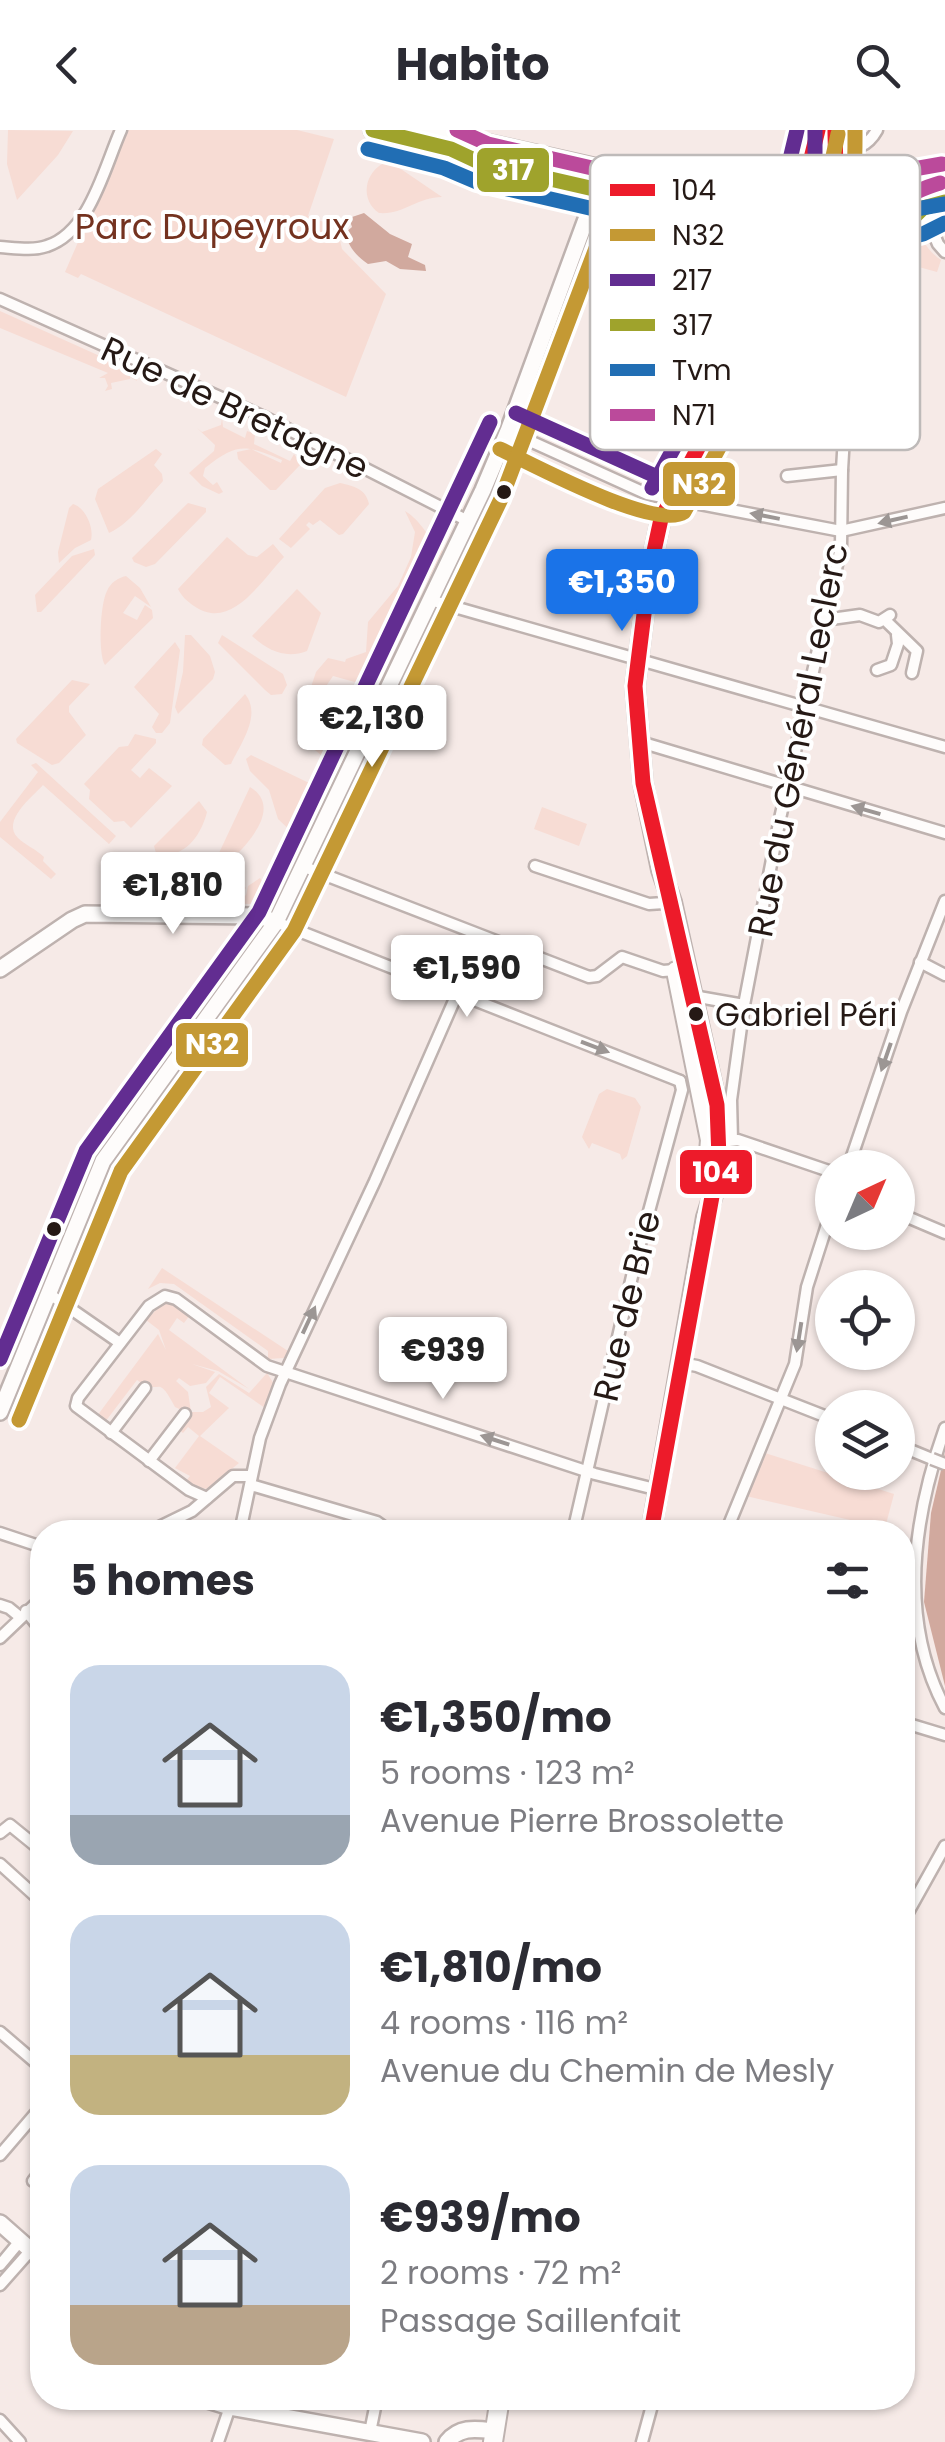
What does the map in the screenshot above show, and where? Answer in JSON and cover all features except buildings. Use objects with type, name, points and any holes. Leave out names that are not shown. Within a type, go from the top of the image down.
[{"type":"main road","points":[[374,130],[453,138]]},
{"type":"main road","points":[[426,130],[590,173]]},
{"type":"main road","points":[[813,155],[818,130]]},
{"type":"main road","points":[[835,130],[843,155]]},
{"type":"main road","points":[[920,196],[945,191]]},
{"type":"main road","points":[[920,209],[945,202]]},
{"type":"main road","points":[[696,1076],[643,783],[635,690],[654,544],[704,450]]},
{"type":"main road","points":[[662,876],[672,902],[693,996],[696,1076]]},
{"type":"main road","name":"Rue du Général Leclerc","points":[[653,1520],[721,1140],[696,1076]]},
{"type":"main road","points":[[494,2436],[498,2410]]},
{"type":"street","points":[[0,247],[44,247],[63,238],[82,219],[121,130]]},
{"type":"street","points":[[845,155],[844,151],[865,146],[877,130]]},
{"type":"street","points":[[923,208],[945,252]]},
{"type":"street","points":[[0,1412],[103,1161],[276,922],[508,431],[590,209]]},
{"type":"street","name":"Rue de Bretagne","points":[[0,299],[262,416],[468,520]]},
{"type":"street","points":[[508,431],[647,494],[841,531],[945,508]]},
{"type":"street","name":"Rue du Général Leclerc","points":[[721,1140],[787,786],[841,547],[843,450]]},
{"type":"street","points":[[787,476],[842,470]]},
{"type":"street","points":[[430,600],[945,747]]},
{"type":"street","points":[[824,620],[860,614],[879,622],[887,617],[898,644],[891,665],[876,670]]},
{"type":"street","points":[[896,634],[917,651],[912,673]]},
{"type":"street","points":[[648,744],[945,833]]},
{"type":"street","points":[[302,866],[589,978],[622,957],[663,971],[675,970]]},
{"type":"street","points":[[535,866],[650,904],[664,903]]},
{"type":"street","points":[[854,1150],[945,901]]},
{"type":"street","points":[[0,969],[86,914],[259,916],[457,994],[696,1076]]},
{"type":"street","points":[[920,962],[945,975]]},
{"type":"street","points":[[243,1520],[260,1438],[285,1372],[457,994]]},
{"type":"street","points":[[693,996],[744,1005]]},
{"type":"street","name":"Rue de Brie","points":[[576,1520],[636,1260],[682,1090],[696,1076]]},
{"type":"street","points":[[721,1140],[815,1167]]},
{"type":"street","points":[[915,1220],[945,1233]]},
{"type":"street","points":[[731,1520],[795,1364],[807,1286],[819,1250]]},
{"type":"street","points":[[48,1292],[120,1343]]},
{"type":"street","points":[[207,1498],[189,1490],[76,1406],[78,1398],[152,1302],[170,1297],[253,1357],[285,1372],[659,1490]]},
{"type":"street","points":[[681,1362],[815,1412]]},
{"type":"street","points":[[111,1433],[145,1388]]},
{"type":"street","points":[[149,1461],[185,1414]]},
{"type":"street","points":[[915,1584],[922,1496],[945,1428]]},
{"type":"street","points":[[915,1452],[945,1464]]},
{"type":"street","points":[[174,1520],[192,1511],[233,1476],[370,1520]]},
{"type":"street","points":[[0,1533],[30,1543]]},
{"type":"street","points":[[0,1605],[25,1612],[30,1618]]},
{"type":"street","points":[[915,1606],[918,1634],[945,1708]]},
{"type":"street","points":[[0,1638],[30,1608]]},
{"type":"street","points":[[915,1726],[945,1735]]},
{"type":"street","points":[[0,1833],[10,1825],[30,1841]]},
{"type":"street","points":[[915,1899],[945,1846]]},
{"type":"street","points":[[0,1864],[30,1891]]},
{"type":"street","points":[[0,2032],[30,2058]]},
{"type":"street","points":[[0,2155],[30,2120]]},
{"type":"street","points":[[0,2223],[30,2248]]},
{"type":"street","points":[[0,2264],[30,2251]]},
{"type":"street","points":[[0,2285],[30,2252]]},
{"type":"street","points":[[218,2442],[228,2410]]},
{"type":"street","points":[[268,2410],[422,2442]]},
{"type":"street","points":[[370,2432],[374,2410]]},
{"type":"street","points":[[642,2442],[651,2410]]},
{"type":"street","points":[[0,2420],[20,2442]]},
{"type":"street","points":[[447,2442],[458,2431],[468,2429],[494,2436]]},
{"type":"green space","points":[[8,130],[73,131],[58,155],[17,200],[7,164]]},
{"type":"green space","name":"Parc Dupeyroux","points":[[127,130],[297,130],[334,139],[308,216],[337,227],[342,249],[386,294],[346,397],[81,274],[78,278],[65,272]]},
{"type":"green space","points":[[384,163],[395,165],[442,197],[379,213],[369,201],[367,187],[372,173]]},
{"type":"green space","points":[[920,237],[941,260],[937,272],[920,267]]},
{"type":"green space","points":[[0,311],[133,371],[137,381],[130,377],[111,383],[112,389],[105,391],[105,378],[99,378],[108,373],[0,328]]},
{"type":"green space","points":[[222,418],[223,427],[245,438],[247,431],[255,434],[254,444],[290,461],[294,454],[301,464],[276,490],[270,490],[238,459],[237,452],[251,449],[234,450],[205,468],[203,476],[213,485],[217,482],[223,492],[219,494],[202,486],[189,473],[214,451],[215,445],[197,428],[202,432],[221,425]]},
{"type":"green space","points":[[156,449],[162,454],[154,465],[163,481],[131,517],[109,533],[95,499],[98,489]]},
{"type":"green space","points":[[340,483],[362,492],[369,504],[343,534],[320,520],[313,525],[309,522],[306,525],[310,529],[291,548],[279,539],[325,488]]},
{"type":"green space","points":[[188,503],[206,508],[206,512],[155,564],[146,567],[134,562],[132,558]]},
{"type":"green space","points":[[73,504],[88,519],[91,540],[59,563],[58,552]]},
{"type":"green space","points":[[405,511],[443,551],[378,676],[362,684],[333,676],[322,692],[311,687],[316,672],[328,658],[345,662],[366,652],[368,622],[398,586],[411,557],[415,532]]},
{"type":"green space","points":[[227,537],[248,555],[257,557],[273,544],[284,557],[244,601],[220,613],[208,612],[194,606],[178,589]]},
{"type":"green space","points":[[94,549],[95,555],[37,612],[35,595],[72,556]]},
{"type":"green space","points":[[126,576],[140,588],[151,607],[135,596],[123,613],[137,620],[145,605],[152,610],[153,618],[105,665],[101,617],[105,597],[113,583]]},
{"type":"green space","points":[[297,589],[321,613],[307,651],[292,654],[264,646],[252,636]]},
{"type":"green space","points":[[185,635],[191,635],[210,656],[215,672],[213,679],[178,714],[175,707],[183,672]]},
{"type":"green space","points":[[222,635],[283,674],[287,685],[282,694],[271,695],[265,690],[218,643]]},
{"type":"green space","points":[[175,642],[180,650],[170,723],[162,733],[156,733],[152,727],[159,714],[134,687]]},
{"type":"green space","points":[[72,680],[90,684],[69,706],[69,712],[86,735],[59,763],[52,765],[16,739]]},
{"type":"green space","points":[[245,694],[250,702],[251,720],[231,764],[225,765],[202,745],[203,739]]},
{"type":"green space","points":[[307,723],[307,734],[332,751],[333,771],[272,901],[170,903],[180,893],[183,875],[175,866],[192,858],[188,863],[212,886],[223,884],[232,892],[241,883],[246,888],[238,896],[217,891],[205,896],[197,890],[196,880],[189,873],[194,891],[207,899],[217,895],[242,898],[248,886],[260,878],[264,884],[270,881],[265,873],[276,857],[280,862],[283,859],[279,853],[295,835],[278,819],[269,790],[250,771],[246,759],[251,755],[307,782],[317,782],[327,768],[321,755],[305,741]]},
{"type":"green space","points":[[135,734],[156,739],[156,743],[131,770],[140,778],[149,768],[172,786],[131,828],[124,821],[114,822],[89,799],[90,790],[84,784],[119,747],[128,746]]},
{"type":"green space","points":[[36,763],[116,836],[109,844],[43,785],[13,824],[21,840],[44,857],[43,861],[56,874],[51,879],[0,837],[0,822],[38,772],[31,765]]},
{"type":"green space","points":[[250,787],[263,802],[261,820],[239,852],[219,853]]},
{"type":"green space","points":[[199,801],[207,812],[195,838],[175,853],[156,853],[154,846]]},
{"type":"green space","points":[[542,807],[587,824],[579,846],[534,829]]},
{"type":"green space","points":[[607,1089],[635,1098],[641,1107],[627,1156],[622,1160],[620,1154],[592,1143],[589,1149],[582,1137],[599,1094]]},
{"type":"green space","points":[[162,1268],[288,1351],[284,1358],[268,1359],[268,1351],[174,1284],[160,1283],[148,1289]]},
{"type":"green space","points":[[163,1303],[171,1303],[190,1315],[184,1323],[177,1318],[169,1330],[249,1389],[218,1371],[192,1364],[215,1372],[206,1383],[190,1386],[179,1378],[176,1381],[188,1392],[191,1412],[211,1407],[206,1387],[219,1374],[249,1393],[267,1373],[274,1384],[265,1408],[220,1377],[209,1393],[229,1408],[200,1436],[239,1463],[207,1489],[194,1487],[186,1481],[190,1476],[175,1468],[199,1436],[188,1427],[183,1433],[179,1430],[190,1414],[175,1407],[161,1387],[137,1380],[105,1422],[97,1416],[158,1334],[166,1350],[159,1330],[146,1320]]},
{"type":"green space","points":[[765,1453],[815,1469],[815,1490],[881,1490],[894,1494],[887,1520],[850,1520],[746,1496]]},
{"type":"shaded area","points":[[364,213],[390,234],[412,244],[408,257],[425,265],[426,271],[400,269],[386,261],[368,264],[359,257],[345,233],[352,227],[349,218]]},
{"type":"shaded area","points":[[945,1453],[945,1686],[924,1602],[931,1513]]},
{"type":"transit line","name":"317","points":[[373,130],[451,149],[481,163],[590,188]]},
{"type":"transit line","name":"N71","points":[[457,130],[488,144],[590,168]]},
{"type":"transit line","name":"217","points":[[791,155],[797,130]]},
{"type":"transit line","name":"217","points":[[815,130],[815,155]]},
{"type":"transit line","name":"104","points":[[812,155],[818,130]]},
{"type":"transit line","name":"104","points":[[835,130],[836,155]]},
{"type":"transit line","name":"N32","points":[[854,155],[855,130]]},
{"type":"transit line","name":"N32","points":[[833,155],[838,134]]},
{"type":"transit line","name":"Tvm","points":[[368,149],[444,168],[477,182],[590,208]]},
{"type":"transit line","name":"N71","points":[[920,168],[942,164]]},
{"type":"transit line","name":"N71","points":[[920,191],[940,183]]},
{"type":"transit line","name":"317","points":[[920,211],[945,202]]},
{"type":"transit line","name":"Tvm","points":[[920,208],[945,204]]},
{"type":"transit line","name":"Tvm","points":[[920,235],[945,223]]},
{"type":"transit line","name":"N32","points":[[19,1420],[121,1171],[294,931],[501,499],[590,264]]},
{"type":"transit line","name":"217","points":[[516,413],[590,446]]},
{"type":"transit line","name":"217","points":[[0,1359],[86,1151],[259,912],[490,422]]},
{"type":"transit line","name":"N32","points":[[500,449],[622,505],[669,515],[684,512],[718,450]]},
{"type":"transit line","name":"217","points":[[598,450],[653,475],[673,478]]},
{"type":"transit line","name":"217","points":[[652,488],[673,450]]},
{"type":"transit line","name":"104","points":[[653,1520],[719,1158],[717,1105],[643,783],[635,686],[649,574],[661,519],[697,450]]},
{"type":"place","name":"Gabriel Péri","points":[[696,1014]]}]
